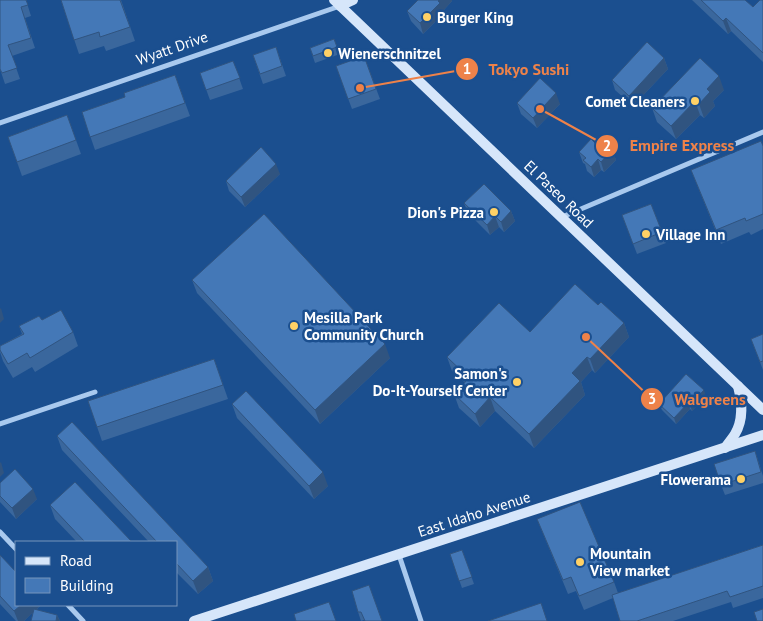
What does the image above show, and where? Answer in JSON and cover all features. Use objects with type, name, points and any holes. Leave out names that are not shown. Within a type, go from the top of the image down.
[{"type":"main road","name":"Wyatt Drive","points":[[337,3],[353,0]]},
{"type":"main road","name":"El Paseo Road","points":[[337,3],[763,410]]},
{"type":"main road","points":[[725,448],[734,436],[740,421],[742,409],[738,386]]},
{"type":"main road","name":"East Idaho Avenue","points":[[194,621],[763,435]]},
{"type":"street","name":"Wyatt Drive","points":[[0,123],[337,3]]},
{"type":"street","points":[[561,217],[763,132]]},
{"type":"street","points":[[0,424],[95,392]]},
{"type":"street","points":[[0,532],[15,548]]},
{"type":"street","points":[[399,555],[421,621]]},
{"type":"street","points":[[69,606],[83,621]]},
{"type":"building","points":[[0,0],[26,0],[28,5],[21,7],[31,38],[8,45],[17,68],[2,73],[0,69]]},
{"type":"building","points":[[61,0],[120,0],[130,27],[100,37],[99,32],[74,40]]},
{"type":"building","points":[[418,0],[439,0],[440,3],[420,23],[407,11]]},
{"type":"building","points":[[701,0],[745,0],[753,7],[760,0],[763,0],[763,53],[726,18],[723,21]]},
{"type":"building","points":[[334,39],[337,47],[313,56],[310,48]]},
{"type":"building","points":[[647,42],[664,58],[629,96],[612,80]]},
{"type":"building","points":[[276,47],[282,66],[260,74],[253,55]]},
{"type":"building","points":[[364,56],[376,89],[348,99],[336,66]]},
{"type":"building","points":[[700,58],[719,76],[707,89],[710,92],[699,104],[695,101],[671,126],[652,108]]},
{"type":"building","points":[[233,61],[240,78],[206,90],[200,73]]},
{"type":"building","points":[[175,75],[185,103],[90,137],[82,112],[125,97],[124,93]]},
{"type":"building","points":[[540,78],[556,93],[533,118],[517,103]]},
{"type":"building","points":[[67,115],[76,140],[17,162],[8,137]]},
{"type":"building","points":[[599,138],[612,150],[601,162],[598,159],[591,167],[583,160],[586,158],[579,152],[591,139],[595,143]]},
{"type":"building","points":[[761,141],[763,146],[763,214],[746,221],[745,218],[716,230],[691,170]]},
{"type":"building","points":[[261,147],[276,164],[241,197],[226,181]]},
{"type":"building","points":[[484,184],[511,211],[501,222],[495,216],[487,225],[464,203]]},
{"type":"building","name":"Village Inn","points":[[651,204],[662,232],[633,244],[622,215]]},
{"type":"building","name":"Mesilla Park Community Church","points":[[264,214],[385,344],[315,410],[192,280]]},
{"type":"building","points":[[575,284],[598,305],[601,302],[624,323],[590,359],[587,357],[572,373],[580,381],[529,434],[490,397],[475,414],[454,394],[469,378],[447,357],[499,303],[530,332]]},
{"type":"building","points":[[61,310],[73,332],[30,358],[27,353],[8,364],[0,350],[0,346],[24,334],[19,326],[39,316],[42,320]]},
{"type":"building","points":[[763,334],[763,361],[760,362],[751,339]]},
{"type":"building","points":[[214,359],[223,385],[97,427],[88,401]]},
{"type":"building","points":[[686,374],[704,390],[674,418],[659,404]]},
{"type":"building","points":[[246,391],[323,472],[309,486],[232,404]]},
{"type":"building","points":[[72,422],[208,567],[193,581],[178,565],[178,541],[156,541],[57,436]]},
{"type":"building","points":[[755,451],[761,472],[721,485],[714,464]]},
{"type":"building","points":[[15,469],[33,489],[12,508],[0,496],[0,483]]},
{"type":"building","points":[[75,482],[131,541],[84,541],[50,505]]},
{"type":"building","name":"Mountain View market","points":[[580,502],[614,582],[579,596],[571,577],[563,580],[537,519]]},
{"type":"building","points":[[763,545],[763,586],[730,597],[727,591],[637,621],[620,621],[612,595]]},
{"type":"building","points":[[462,550],[472,577],[459,581],[450,554]]},
{"type":"building","points":[[0,555],[15,571],[15,606],[20,606],[14,611],[0,596]]},
{"type":"building","points":[[369,585],[382,621],[365,621],[361,612],[358,612],[352,591]]},
{"type":"building","points":[[329,602],[336,621],[296,621],[294,614]]},
{"type":"building","points":[[541,603],[547,621],[488,621]]},
{"type":"building","points":[[34,609],[57,615],[56,621],[31,621]]},
{"type":"building","points":[[763,609],[763,621],[757,621],[754,612]]},
{"type":"place","name":"Burger King","points":[[427,17]]},
{"type":"place","name":"Wienerschnitzel","points":[[328,53]]},
{"type":"place","name":"Tokyo Sushi","points":[[360,88]]},
{"type":"place","name":"Comet Cleaners","points":[[695,101]]},
{"type":"place","name":"Empire Express","points":[[540,109]]},
{"type":"place","name":"Dion's Pizza","points":[[494,212]]},
{"type":"place","name":"Village Inn","points":[[646,234]]},
{"type":"place","name":"Mesilla Park Community Church","points":[[294,326]]},
{"type":"place","name":"Walgreens","points":[[586,337]]},
{"type":"place","name":"Samon's Do-It-Yourself Center","points":[[517,382]]},
{"type":"place","name":"Flowerama","points":[[741,479]]},
{"type":"place","name":"Mountain View market","points":[[580,562]]}]
